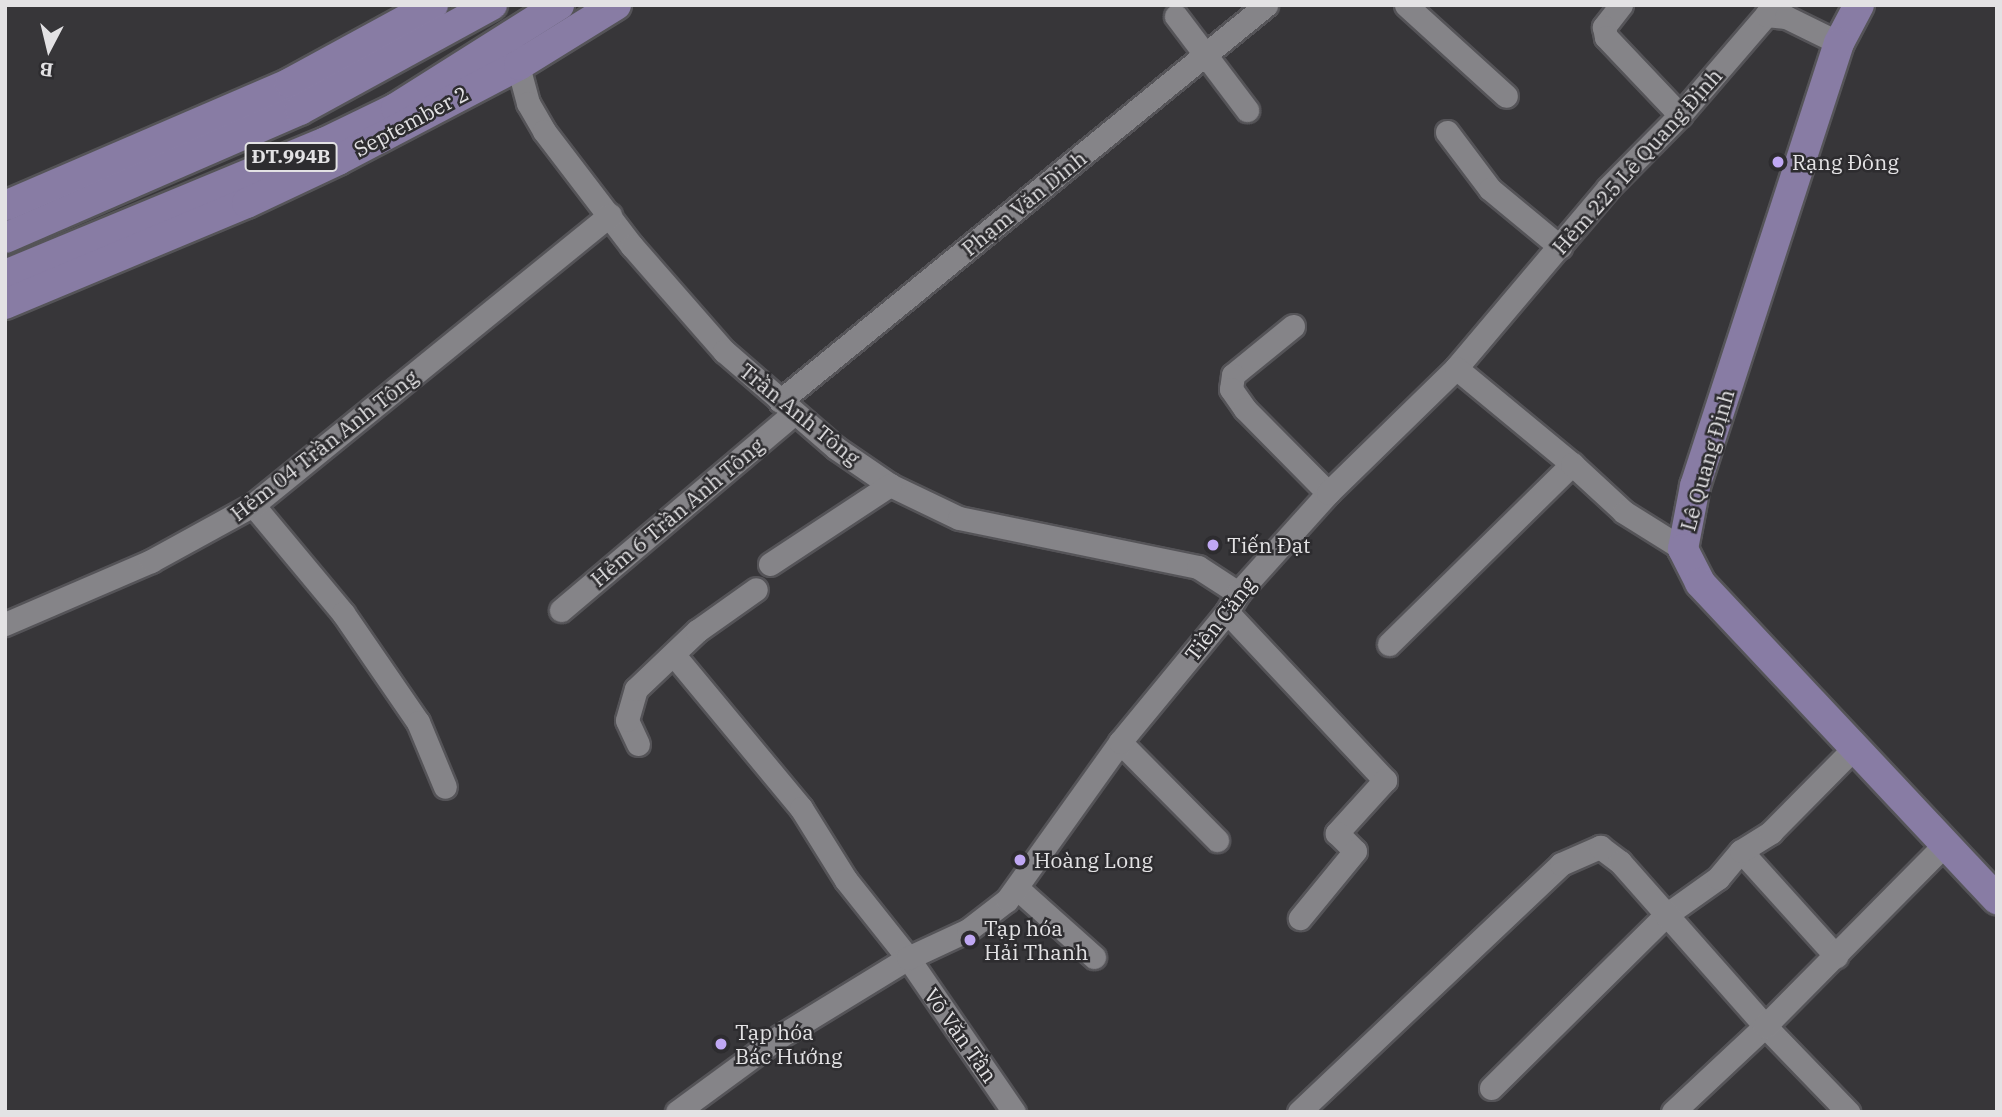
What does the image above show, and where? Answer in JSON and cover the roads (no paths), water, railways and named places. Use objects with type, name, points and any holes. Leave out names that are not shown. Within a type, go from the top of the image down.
[{"type":"main road","points":[[5,206],[290,83],[432,5]]},
{"type":"main road","name":"ĐT.994B","points":[[5,238],[300,110],[492,5]]},
{"type":"main road","name":"September 2","points":[[514,52],[559,5]]},
{"type":"main road","name":"September 2","points":[[5,275],[247,203],[514,52],[616,5]]},
{"type":"main road","name":"Lê Quang Định","points":[[1859,5],[1839,43],[1695,486],[1683,549],[1700,583],[1997,899]]},
{"type":"main road","points":[[366,42],[384,66]]},
{"type":"main road","points":[[77,175],[90,202]]},
{"type":"main road","name":"September 2","points":[[5,304],[112,245]]},
{"type":"street","points":[[1406,5],[1506,96]]},
{"type":"street","points":[[1621,5],[1604,27],[1606,37],[1680,115]]},
{"type":"street","name":"Phạm Văn Dinh","points":[[787,407],[1263,6]]},
{"type":"street","name":"Hẻm 225 Lê Quang Định","points":[[1456,368],[1608,188],[1680,115],[1760,10],[1786,17],[1839,43]]},
{"type":"street","points":[[1176,16],[1247,110]]},
{"type":"street","name":"Trần Anh Tông","points":[[514,52],[528,103],[544,131],[632,246],[723,351],[836,448],[890,485],[959,518],[1198,567],[1232,602],[1385,780],[1337,833],[1354,852],[1300,918]]},
{"type":"street","points":[[1447,132],[1490,189],[1560,247]]},
{"type":"street","name":"Hẻm 04 Trần Anh Tông","points":[[5,624],[151,561],[253,505],[610,215]]},
{"type":"street","points":[[1293,326],[1233,375],[1231,389],[1253,417],[1328,493]]},
{"type":"street","points":[[1456,368],[1572,464],[1625,512],[1683,549]]},
{"type":"street","name":"Tiền Cảng","points":[[677,1112],[779,1037],[908,958],[968,930],[986,918],[1018,889],[1120,742],[1232,602],[1328,493],[1456,368]]},
{"type":"street","name":"Hẻm 6 Trần Anh Tông","points":[[561,610],[787,407]]},
{"type":"street","points":[[1389,644],[1572,464]]},
{"type":"street","points":[[770,564],[890,485]]},
{"type":"street","points":[[253,505],[343,614],[418,722],[446,787]]},
{"type":"street","points":[[638,744],[627,720],[630,702],[636,689],[698,631],[756,589]]},
{"type":"street","name":"Võ Văn Tần","points":[[674,655],[801,808],[846,880],[908,958],[1014,1112]]},
{"type":"street","points":[[1120,742],[1217,840]]},
{"type":"street","points":[[1491,1088],[1666,915],[1718,877],[1741,851],[1771,832],[1856,747]]},
{"type":"street","points":[[1673,1112],[1765,1027],[1945,844]]},
{"type":"street","points":[[1299,1112],[1561,864],[1600,847],[1620,862],[1765,1027],[1848,1112]]},
{"type":"street","points":[[1741,851],[1836,957]]},
{"type":"street","points":[[1018,889],[1094,957]]},
{"type":"place","name":"Rạng Đông","points":[[1778,162]]},
{"type":"place","name":"Tiến Đạt","points":[[1213,545]]},
{"type":"place","name":"Hoàng Long","points":[[1020,860]]},
{"type":"place","name":"Tạp hóa Hải Thanh","points":[[970,940]]},
{"type":"place","name":"Tạp hóa Bác Hướng","points":[[721,1044]]}]
